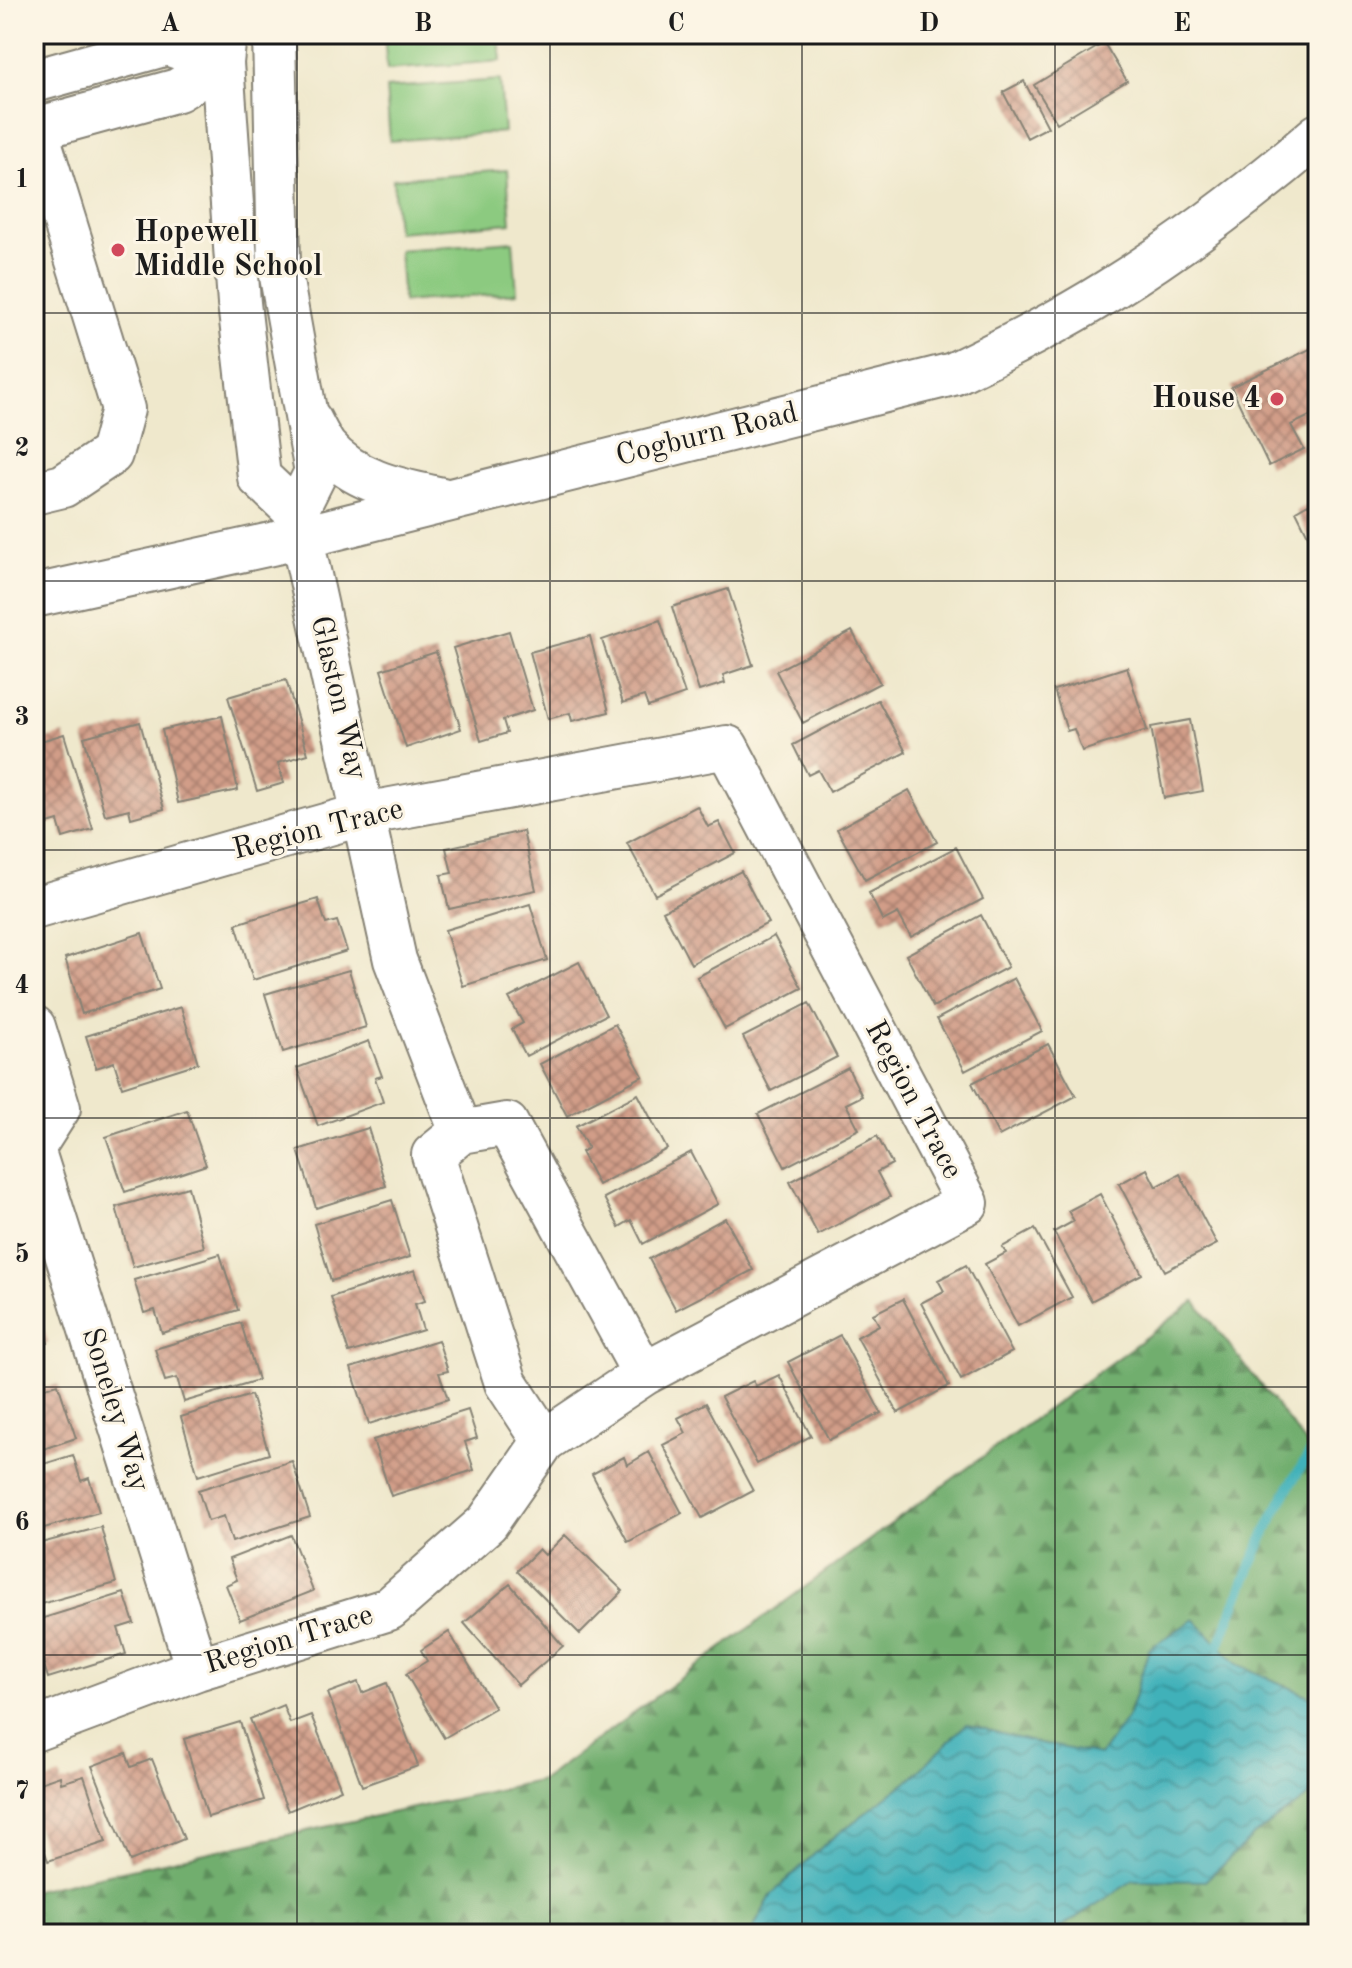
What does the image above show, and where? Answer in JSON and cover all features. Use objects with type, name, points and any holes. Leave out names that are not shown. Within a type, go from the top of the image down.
[{"type":"street","points":[[34,81],[167,44],[224,48],[274,47],[279,265],[316,472],[299,524]]},
{"type":"street","points":[[34,493],[63,486],[111,454],[123,409],[36,129],[178,90],[224,48]]},
{"type":"street","points":[[224,48],[239,303],[259,477],[299,524]]},
{"type":"street","name":"Cogburn Road","points":[[34,596],[299,524],[447,500],[953,374],[1034,334],[1108,291],[1183,240],[1318,135]]},
{"type":"street","points":[[306,413],[327,448],[361,476],[399,490],[447,500]]},
{"type":"street","name":"Glaston Way","points":[[299,524],[395,960],[461,1132]]},
{"type":"street","name":"Region Trace","points":[[34,908],[364,814],[727,747],[967,1203],[644,1374],[544,1441],[487,1523],[389,1609],[197,1669],[34,1730]]},
{"type":"street","name":"Soneley Way","points":[[34,1027],[59,1108],[34,1149],[197,1669]]},
{"type":"street","points":[[544,1441],[506,1383],[433,1155],[461,1132],[507,1124],[644,1374]]},
{"type":"green space","points":[[384,34],[499,34],[501,61],[387,70]]},
{"type":"green space","points":[[500,80],[504,132],[390,141],[386,88]]},
{"type":"green space","points":[[507,170],[511,223],[397,232],[393,179]]},
{"type":"green space","points":[[513,241],[517,293],[403,302],[399,250]]},
{"type":"green space","points":[[1195,1301],[1318,1459],[1318,1934],[34,1934],[34,1890],[542,1780]]},
{"type":"water","points":[[1194,1619],[1237,1664],[1318,1700],[1318,1790],[1254,1835],[1205,1881],[1134,1880],[1051,1934],[750,1934],[772,1894],[826,1843],[914,1776],[966,1724],[1100,1755],[1129,1714],[1149,1649]]},
{"type":"building","points":[[1104,43],[1127,81],[1057,123],[1034,85]]},
{"type":"building","points":[[1024,81],[1048,127],[1027,138],[1003,92]]},
{"type":"building","name":"House 4","points":[[1318,345],[1318,412],[1291,425],[1304,449],[1269,466],[1231,387]]},
{"type":"building","points":[[1308,504],[1318,519],[1318,532],[1309,537],[1296,511]]},
{"type":"building","points":[[728,589],[753,665],[723,675],[725,683],[699,691],[672,607]]},
{"type":"building","points":[[660,620],[685,694],[648,707],[644,696],[623,703],[602,640]]},
{"type":"building","points":[[509,631],[533,710],[503,720],[507,733],[481,741],[453,648]]},
{"type":"building","points":[[852,631],[880,683],[803,723],[776,671]]},
{"type":"building","points":[[590,636],[609,712],[572,721],[570,713],[548,719],[530,652]]},
{"type":"building","points":[[436,652],[461,729],[406,748],[381,670]]},
{"type":"building","points":[[1127,667],[1147,730],[1082,751],[1074,729],[1067,731],[1054,690]]},
{"type":"building","points":[[286,680],[308,754],[278,763],[284,783],[257,791],[228,697]]},
{"type":"building","points":[[878,700],[906,752],[830,792],[818,770],[808,775],[793,745]]},
{"type":"building","points":[[222,716],[238,790],[178,803],[162,730]]},
{"type":"building","points":[[1190,720],[1203,791],[1164,798],[1151,727]]},
{"type":"building","points":[[140,722],[164,809],[131,818],[129,809],[105,815],[84,737]]},
{"type":"building","points":[[64,734],[93,829],[63,838],[58,821],[34,828],[34,743]]},
{"type":"building","points":[[909,790],[937,842],[865,880],[837,829]]},
{"type":"building","points":[[697,806],[708,827],[719,822],[735,853],[655,895],[627,843]]},
{"type":"building","points":[[523,831],[536,890],[449,909],[441,875],[452,873],[446,848]]},
{"type":"building","points":[[956,847],[983,899],[911,937],[898,913],[883,921],[869,893]]},
{"type":"building","points":[[741,871],[768,923],[691,964],[663,911]]},
{"type":"building","points":[[318,899],[326,924],[337,921],[347,951],[253,980],[236,924]]},
{"type":"building","points":[[530,904],[547,960],[463,986],[445,930]]},
{"type":"building","points":[[981,915],[1008,967],[933,1007],[906,955]]},
{"type":"building","points":[[142,933],[160,989],[82,1014],[65,958]]},
{"type":"building","points":[[774,936],[802,988],[725,1029],[697,977]]},
{"type":"building","points":[[579,962],[606,1015],[526,1056],[512,1029],[523,1023],[509,998]]},
{"type":"building","points":[[349,970],[366,1027],[283,1052],[265,994]]},
{"type":"building","points":[[1014,978],[1042,1031],[965,1071],[937,1019]]},
{"type":"building","points":[[809,1003],[837,1057],[771,1091],[743,1037]]},
{"type":"building","points":[[181,1007],[198,1063],[122,1087],[114,1062],[96,1068],[86,1036]]},
{"type":"building","points":[[615,1024],[643,1076],[567,1116],[540,1064]]},
{"type":"building","points":[[369,1041],[382,1076],[375,1078],[383,1102],[318,1126],[297,1068]]},
{"type":"building","points":[[1048,1044],[1076,1096],[999,1136],[972,1083]]},
{"type":"building","points":[[848,1068],[862,1096],[846,1104],[859,1129],[785,1167],[758,1114]]},
{"type":"building","points":[[638,1094],[667,1149],[598,1185],[581,1152],[588,1148],[576,1126]]},
{"type":"building","points":[[187,1110],[206,1165],[125,1192],[106,1137]]},
{"type":"building","points":[[368,1128],[386,1186],[316,1208],[298,1150]]},
{"type":"building","points":[[877,1136],[892,1164],[877,1172],[890,1197],[818,1235],[790,1182]]},
{"type":"building","points":[[691,1152],[718,1204],[643,1244],[631,1220],[619,1227],[604,1198]]},
{"type":"building","points":[[1147,1169],[1156,1187],[1180,1174],[1217,1244],[1165,1271],[1119,1184]]},
{"type":"building","points":[[188,1187],[204,1247],[133,1267],[116,1207]]},
{"type":"building","points":[[1100,1194],[1142,1274],[1091,1301],[1054,1232],[1074,1221],[1068,1211]]},
{"type":"building","points":[[392,1200],[410,1257],[331,1281],[314,1224]]},
{"type":"building","points":[[725,1218],[753,1270],[676,1310],[649,1259]]},
{"type":"building","points":[[1035,1229],[1072,1297],[1018,1326],[985,1264],[1006,1253],[1002,1247]]},
{"type":"building","points":[[220,1254],[238,1310],[162,1333],[155,1310],[144,1313],[134,1280]]},
{"type":"building","points":[[966,1265],[1012,1352],[961,1380],[921,1303],[944,1291],[938,1280]]},
{"type":"building","points":[[415,1270],[425,1301],[415,1304],[423,1330],[349,1353],[331,1297]]},
{"type":"building","points":[[903,1299],[949,1386],[898,1413],[857,1337],[879,1325],[873,1314]]},
{"type":"building","points":[[38,1311],[48,1343],[36,1346],[44,1370],[34,1373],[34,1312]]},
{"type":"building","points":[[241,1323],[258,1380],[184,1402],[177,1378],[165,1381],[155,1349]]},
{"type":"building","points":[[840,1335],[881,1413],[829,1440],[788,1362]]},
{"type":"building","points":[[438,1340],[448,1371],[439,1373],[448,1399],[369,1424],[351,1368]]},
{"type":"building","points":[[779,1375],[811,1436],[757,1464],[721,1397],[753,1381],[756,1386]]},
{"type":"building","points":[[58,1384],[76,1438],[34,1452],[34,1391]]},
{"type":"building","points":[[251,1395],[269,1454],[198,1476],[181,1417]]},
{"type":"building","points":[[706,1403],[753,1491],[702,1518],[663,1445],[686,1433],[678,1418]]},
{"type":"building","points":[[468,1410],[477,1438],[465,1442],[474,1470],[391,1496],[373,1440]]},
{"type":"building","points":[[649,1452],[682,1513],[628,1542],[592,1474],[624,1457],[627,1465]]},
{"type":"building","points":[[73,1455],[81,1481],[89,1478],[99,1512],[34,1531],[34,1467]]},
{"type":"building","points":[[292,1461],[310,1517],[232,1542],[224,1516],[208,1521],[198,1490]]},
{"type":"building","points":[[101,1527],[116,1583],[34,1606],[34,1545]]},
{"type":"building","points":[[291,1535],[313,1591],[240,1620],[226,1585],[237,1580],[229,1559]]},
{"type":"building","points":[[565,1535],[623,1591],[580,1634],[517,1571],[539,1549],[545,1555]]},
{"type":"building","points":[[510,1584],[563,1646],[518,1685],[464,1623]]},
{"type":"building","points":[[124,1593],[134,1623],[118,1628],[126,1654],[48,1678],[34,1632],[34,1621]]},
{"type":"building","points":[[449,1632],[495,1708],[444,1738],[406,1674],[427,1661],[421,1650]]},
{"type":"building","points":[[358,1682],[362,1693],[387,1683],[418,1766],[362,1786],[328,1693]]},
{"type":"building","points":[[283,1705],[290,1723],[311,1715],[341,1789],[288,1811],[250,1719]]},
{"type":"building","points":[[240,1722],[264,1800],[208,1817],[184,1739]]},
{"type":"building","points":[[126,1753],[131,1767],[152,1759],[184,1839],[130,1861],[92,1766]]},
{"type":"building","points":[[60,1776],[61,1783],[84,1776],[106,1842],[48,1861],[34,1819],[34,1785]]},
{"type":"waterway","points":[[1219,1645],[1274,1515],[1318,1443]]},
{"type":"place","name":"Hopewell Middle School","points":[[118,250]]},
{"type":"place","name":"House 4","points":[[1277,399]]}]
